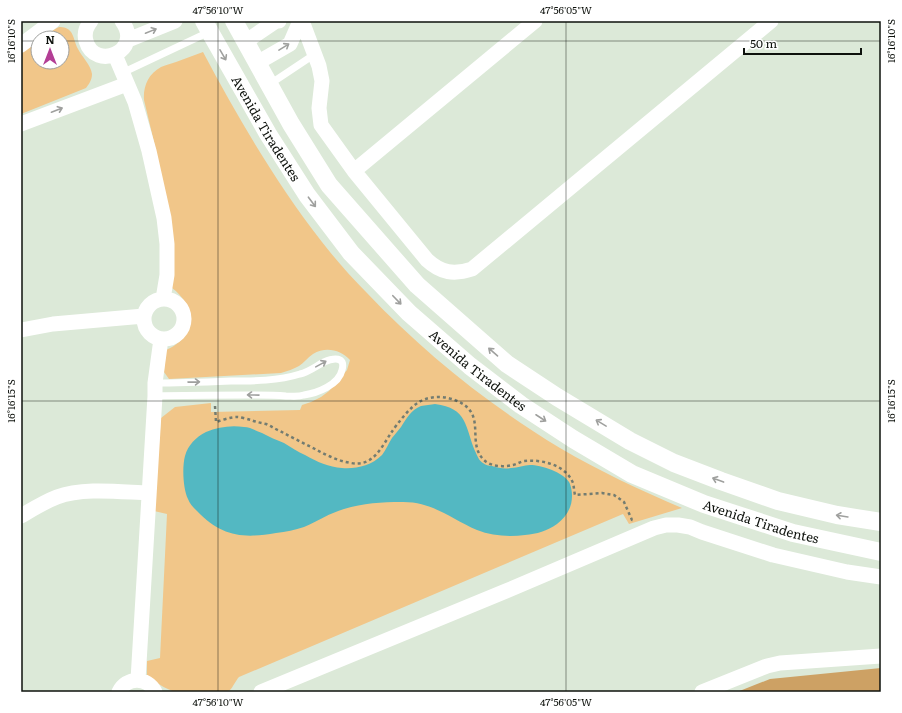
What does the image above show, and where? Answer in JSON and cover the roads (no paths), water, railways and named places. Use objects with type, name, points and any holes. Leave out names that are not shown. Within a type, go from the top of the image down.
[{"type":"street","points":[[21,45],[54,21]]},
{"type":"street","points":[[91,21],[86,31],[85,38],[87,44],[90,50],[96,54],[109,57],[121,51],[128,40],[126,27],[122,21]]},
{"type":"street","points":[[128,40],[175,21]]},
{"type":"street","points":[[245,42],[276,21],[279,21]]},
{"type":"street","points":[[301,21],[315,54],[322,81],[319,108],[321,125],[354,171],[433,265],[446,272],[455,273],[472,269],[771,21]]},
{"type":"street","points":[[257,63],[290,44],[301,21]]},
{"type":"street","points":[[354,171],[535,21]]},
{"type":"street","points":[[207,27],[234,22]]},
{"type":"street","name":"Avenida Tiradentes","points":[[234,22],[291,124],[329,185],[417,284],[513,368],[557,397],[630,441],[674,463],[778,501],[837,515],[881,522]]},
{"type":"street","name":"Avenida Tiradentes","points":[[207,27],[268,134],[307,195],[351,253],[409,313],[470,366],[521,405],[573,439],[632,474],[704,504],[793,533],[881,552]]},
{"type":"street","points":[[115,55],[135,102],[149,151],[164,218],[167,244],[167,275],[163,299]]},
{"type":"street","points":[[21,124],[125,78]]},
{"type":"street","points":[[268,134],[291,124]]},
{"type":"street","points":[[163,299],[176,303],[180,307],[184,320],[183,327],[179,333],[168,339],[161,339],[149,334],[144,322],[146,309],[150,304],[156,300],[163,299]]},
{"type":"street","points":[[21,330],[53,324],[144,316]]},
{"type":"street","points":[[138,680],[155,390],[161,339]]},
{"type":"street","points":[[21,516],[57,497],[71,493],[83,491],[149,492]]},
{"type":"street","points":[[262,692],[654,528],[666,525],[690,527],[773,555],[847,572],[881,578]]},
{"type":"street","points":[[702,692],[767,666],[780,663],[881,656]]},
{"type":"street","points":[[118,692],[125,684],[138,680],[149,684],[155,692]]},
{"type":"lane","points":[[125,78],[207,27]]},
{"type":"lane","points":[[269,84],[315,54]]},
{"type":"lane","points":[[332,359],[338,359],[342,362],[343,366],[340,376],[334,382],[314,393],[302,396],[204,395],[155,390],[286,378],[302,374],[323,362],[332,359]]},
{"type":"water","points":[[435,404],[446,406],[460,414],[467,427],[477,456],[480,461],[488,466],[499,468],[516,468],[535,465],[557,472],[566,478],[571,487],[572,500],[568,512],[563,518],[557,524],[538,533],[519,536],[501,536],[477,530],[422,504],[412,502],[387,502],[365,504],[344,509],[304,527],[290,531],[253,536],[233,534],[215,526],[193,507],[186,495],[183,472],[186,452],[196,439],[202,434],[211,430],[229,426],[248,428],[284,443],[323,464],[332,467],[353,468],[363,466],[378,459],[412,412],[421,406]]}]
